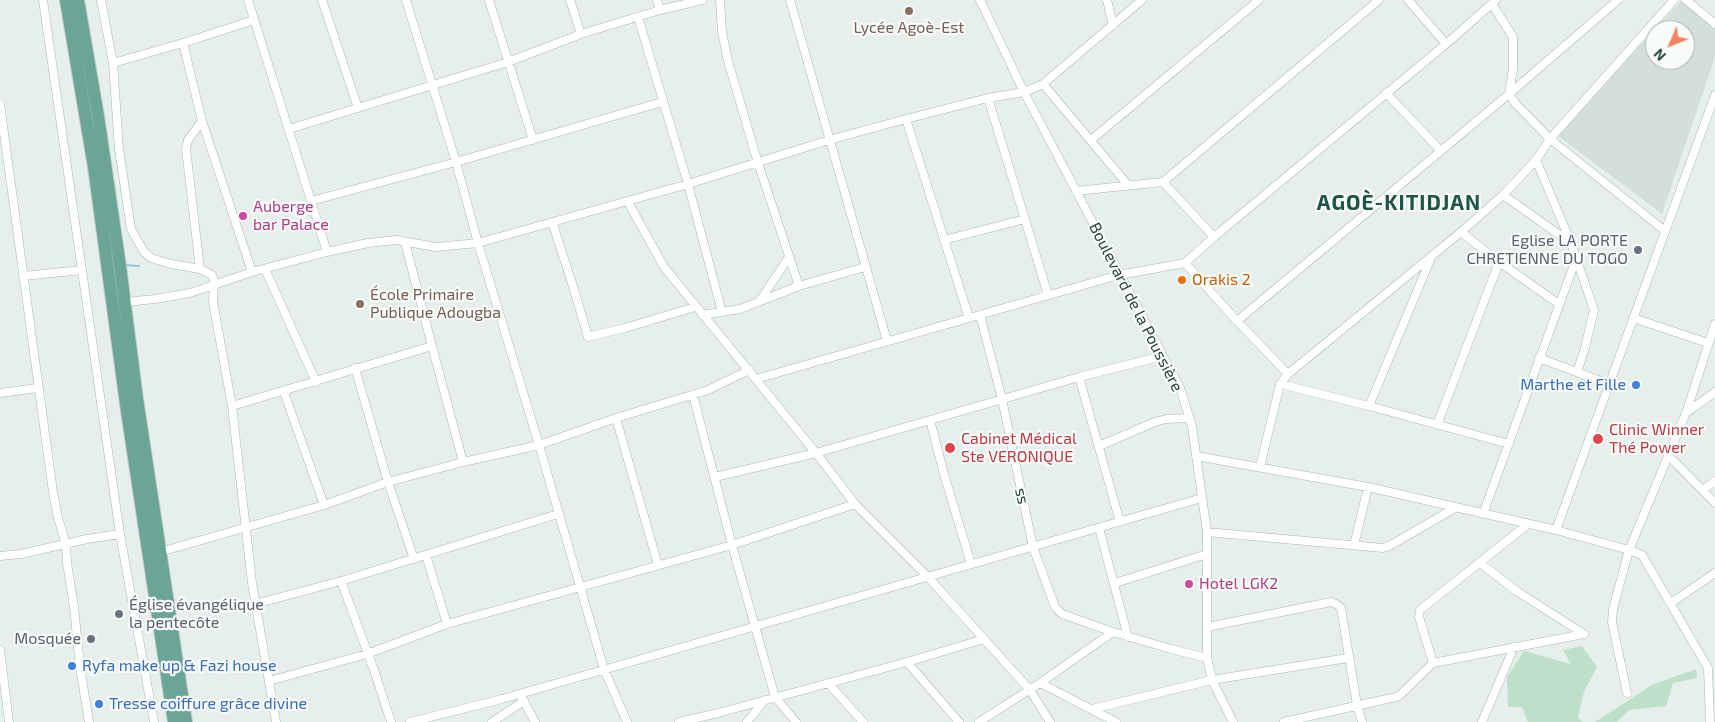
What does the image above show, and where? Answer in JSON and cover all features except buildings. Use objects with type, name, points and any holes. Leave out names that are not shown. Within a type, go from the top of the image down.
[{"type":"main road","points":[[66,0],[94,166],[127,411],[174,722]]},
{"type":"main road","points":[[78,0],[98,116],[137,400],[186,722]]},
{"type":"street","points":[[43,0],[120,534],[154,722]]},
{"type":"street","points":[[101,0],[113,62],[119,149],[131,228],[144,252],[151,258],[200,269],[212,275],[215,284],[213,302],[232,406],[255,604],[276,722]]},
{"type":"street","points":[[248,0],[327,252]]},
{"type":"street","points":[[322,0],[358,108]]},
{"type":"street","points":[[406,0],[456,162],[478,243],[604,669],[627,722]]},
{"type":"street","points":[[489,0],[533,140]]},
{"type":"street","points":[[570,0],[581,34]]},
{"type":"street","points":[[657,0],[660,10]]},
{"type":"street","points":[[289,129],[508,62],[581,34],[660,10],[702,0]]},
{"type":"street","points":[[720,0],[722,32],[728,61],[758,163],[799,286]]},
{"type":"street","points":[[790,0],[887,341]]},
{"type":"street","name":"Boulevard de la Poussière","points":[[981,0],[1024,92],[1180,388],[1189,418],[1208,532],[1207,658],[1212,680],[1233,722]]},
{"type":"street","points":[[1107,0],[1113,25]]},
{"type":"street","points":[[125,302],[173,297],[190,293],[252,272],[327,252],[383,241],[436,247],[478,243],[628,202],[830,140],[988,98],[1024,92],[1043,84],[1142,0]]},
{"type":"street","points":[[1091,140],[1259,0]]},
{"type":"street","points":[[1076,191],[1163,182],[1379,0]]},
{"type":"street","points":[[1408,0],[1446,44]]},
{"type":"street","points":[[1237,321],[1509,94],[1618,0]]},
{"type":"street","points":[[1260,467],[1280,384],[1288,374],[1461,232],[1503,194],[1536,160],[1550,139],[1674,0]]},
{"type":"street","points":[[1686,0],[1715,24]]},
{"type":"street","points":[[756,379],[1119,275],[1185,263],[1494,2],[1513,37],[1513,69],[1509,94],[1515,103],[1550,139],[1665,231]]},
{"type":"street","points":[[638,17],[688,184],[722,312]]},
{"type":"street","points":[[113,62],[182,44],[254,20]]},
{"type":"street","points":[[182,44],[202,121],[252,272]]},
{"type":"street","points":[[1043,84],[1128,185]]},
{"type":"street","points":[[1386,93],[1440,150]]},
{"type":"street","points":[[1556,530],[1715,95]]},
{"type":"street","points":[[988,98],[1048,295]]},
{"type":"street","points":[[311,201],[456,162],[662,102]]},
{"type":"street","points":[[0,104],[54,501],[66,544],[80,667],[89,722]]},
{"type":"street","points":[[906,119],[969,318]]},
{"type":"street","points":[[200,269],[186,150],[188,140],[202,121]]},
{"type":"street","points":[[1536,160],[1570,243],[1594,310],[1577,372]]},
{"type":"street","points":[[1163,182],[1214,237]]},
{"type":"street","points":[[1503,194],[1570,243]]},
{"type":"street","points":[[628,202],[658,258],[695,307],[816,452],[855,504],[928,577],[1030,690],[1050,722]]},
{"type":"street","points":[[944,240],[1025,219]]},
{"type":"street","points":[[552,222],[588,337],[626,328],[695,307]]},
{"type":"street","points":[[1461,232],[1499,262],[1559,304]]},
{"type":"street","points":[[405,242],[463,462]]},
{"type":"street","points":[[1369,406],[1432,255]]},
{"type":"street","points":[[760,301],[789,257]]},
{"type":"street","points":[[1483,514],[1576,259]]},
{"type":"street","points":[[1437,424],[1499,262]]},
{"type":"street","points":[[1185,263],[1288,374]]},
{"type":"street","points":[[702,314],[740,309],[799,286],[865,266]]},
{"type":"street","points":[[265,269],[316,382]]},
{"type":"street","points":[[23,276],[82,270]]},
{"type":"street","name":"ss","points":[[980,314],[1002,399],[1033,547],[1055,607],[1062,614],[1113,632]]},
{"type":"street","points":[[1633,318],[1708,343]]},
{"type":"street","points":[[1627,692],[1612,622],[1613,609],[1629,550],[1686,413],[1715,324]]},
{"type":"street","points":[[232,406],[284,392],[355,368],[432,346]]},
{"type":"street","points":[[715,477],[816,452],[1079,377],[1163,356]]},
{"type":"street","points":[[1540,358],[1609,384]]},
{"type":"street","points":[[355,368],[388,482],[414,559]]},
{"type":"street","points":[[160,552],[324,505],[388,482],[463,462],[539,445],[616,418],[708,390],[749,370]]},
{"type":"street","points":[[1079,377],[1120,522]]},
{"type":"street","points":[[1280,384],[1508,444]]},
{"type":"street","points":[[0,393],[38,388]]},
{"type":"street","points":[[284,392],[324,505]]},
{"type":"street","points":[[1686,413],[1715,392]]},
{"type":"street","points":[[693,395],[732,545],[775,697],[796,722]]},
{"type":"street","points":[[616,418],[658,566]]},
{"type":"street","points":[[1099,446],[1155,422],[1166,419],[1189,418]]},
{"type":"street","points":[[930,420],[944,474],[972,564]]},
{"type":"street","points":[[1196,456],[1368,487],[1556,530],[1642,555],[1712,666],[1710,722]]},
{"type":"street","points":[[1668,456],[1715,503]]},
{"type":"street","points":[[1702,490],[1715,481]]},
{"type":"street","points":[[1354,545],[1368,487]]},
{"type":"street","points":[[410,722],[522,697],[604,669],[1202,498]]},
{"type":"street","points":[[269,681],[367,654],[447,624],[732,545],[855,504]]},
{"type":"street","points":[[1208,532],[1387,547],[1455,508]]},
{"type":"street","points":[[255,604],[340,582],[558,514]]},
{"type":"street","points":[[1433,663],[1418,614],[1420,610],[1528,524]]},
{"type":"street","points":[[1099,528],[1128,637]]},
{"type":"street","points":[[0,556],[21,554],[120,534]]},
{"type":"street","points":[[1114,583],[1207,554]]},
{"type":"street","points":[[426,555],[447,624]]},
{"type":"street","points":[[1284,722],[1400,695],[1433,663],[1584,634],[1518,592],[1480,563]]},
{"type":"street","points":[[1672,603],[1715,573]]},
{"type":"street","points":[[340,582],[391,722]]},
{"type":"street","points":[[1207,627],[1331,602],[1336,604],[1341,608],[1348,658],[1362,722]]},
{"type":"street","points":[[979,722],[1040,684],[1113,632],[1207,658]]},
{"type":"street","points":[[679,722],[907,662],[984,639]]},
{"type":"street","points":[[1482,722],[1514,647]]},
{"type":"street","points":[[0,650],[9,722]]},
{"type":"street","points":[[1092,709],[1212,680],[1348,658]]},
{"type":"street","points":[[907,662],[959,722]]},
{"type":"street","points":[[828,683],[863,722]]},
{"type":"street","points":[[1040,684],[1116,722]]},
{"type":"street","points":[[492,722],[522,697]]},
{"type":"street","points":[[522,697],[535,722]]},
{"type":"street","points":[[747,722],[765,700]]},
{"type":"shaded area","points":[[1682,0],[1715,29],[1715,57],[1662,214],[1557,135],[1645,40],[1645,70],[1695,70],[1695,20],[1663,20]]},
{"type":"green space","points":[[1582,646],[1597,667],[1584,692],[1578,717],[1582,722],[1528,722],[1522,707],[1508,707],[1507,677],[1524,651],[1571,664],[1563,650]]},
{"type":"green space","points":[[1696,669],[1697,678],[1673,683],[1666,706],[1629,710],[1617,722],[1595,722],[1652,685]]},
{"type":"waterway","points":[[124,265],[139,266]]},
{"type":"place","name":"Lycée Agoè-Est","points":[[909,11]]},
{"type":"place","name":"Auberge bar Palace","points":[[243,216]]},
{"type":"place","name":"Eglise LA PORTE CHRETIENNE DU TOGO","points":[[1638,250]]},
{"type":"place","name":"Orakis 2","points":[[1182,280]]},
{"type":"place","name":"École Primaire Publique Adougba","points":[[360,304]]},
{"type":"place","name":"Marthe et Fille","points":[[1636,385]]},
{"type":"place","name":"Clinic Winner Thé Power","points":[[1598,439]]},
{"type":"place","name":"Cabinet Médical Ste VERONIQUE","points":[[950,448]]},
{"type":"place","name":"Hotel LGK2","points":[[1189,584]]},
{"type":"place","name":"Église évangélique la pentecôte","points":[[119,614]]},
{"type":"place","name":"Mosquée","points":[[91,639]]},
{"type":"place","name":"Ryfa make up & Fazi house","points":[[72,666]]},
{"type":"place","name":"Tresse coiffure grâce divine","points":[[99,704]]},
{"type":"district","name":"AGOÈ-KITIDJAN","points":[[1399,203]]}]
